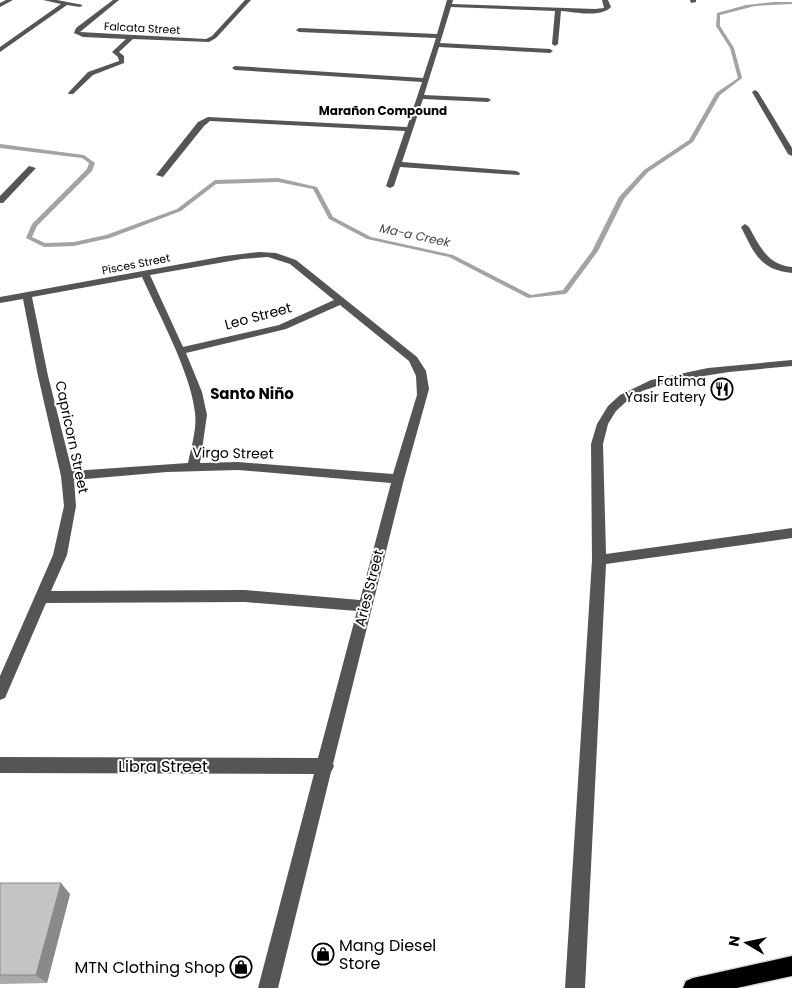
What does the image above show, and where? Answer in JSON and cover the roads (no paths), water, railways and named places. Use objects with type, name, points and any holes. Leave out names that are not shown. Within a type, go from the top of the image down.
[{"type":"main road","points":[[692,988],[792,966]]},
{"type":"street","points":[[0,5],[10,0]]},
{"type":"street","points":[[46,0],[80,5]]},
{"type":"street","name":"Falcata Street","points":[[116,0],[78,29],[77,33],[131,38],[207,41],[214,37],[248,0]]},
{"type":"street","points":[[390,186],[421,96],[449,3],[558,11],[602,11],[608,7],[605,0]]},
{"type":"street","points":[[0,50],[66,3]]},
{"type":"street","points":[[556,44],[558,11]]},
{"type":"street","points":[[299,30],[439,36]]},
{"type":"street","points":[[8,38],[16,39]]},
{"type":"street","points":[[71,93],[88,74],[101,68],[115,67],[122,62],[121,56],[116,52],[131,38]]},
{"type":"street","points":[[437,46],[550,51]]},
{"type":"street","points":[[235,68],[426,80]]},
{"type":"street","points":[[755,92],[792,154]]},
{"type":"street","points":[[421,96],[488,100]]},
{"type":"street","points":[[160,176],[201,124],[208,119],[410,129]]},
{"type":"street","points":[[397,164],[516,173]]},
{"type":"street","points":[[0,201],[3,193],[32,168]]},
{"type":"street","points":[[745,227],[761,258],[772,266],[792,270]]},
{"type":"street","name":"Pisces Street","points":[[0,300],[242,256],[276,255]]},
{"type":"street","name":"Aries Street","points":[[268,988],[424,382],[421,369],[413,358],[293,262],[276,255]]},
{"type":"street","points":[[145,274],[180,351],[196,392],[201,415],[194,466]]},
{"type":"street","name":"Capricorn Street","points":[[0,693],[60,555],[70,506],[67,476],[27,296]]},
{"type":"street","name":"Leo Street","points":[[180,351],[282,327],[340,301]]},
{"type":"street","points":[[575,988],[599,560],[598,444],[600,428],[605,417],[633,390],[661,379],[724,369],[792,363]]},
{"type":"street","name":"Virgo Street","points":[[67,476],[194,466],[273,468],[398,479]]},
{"type":"street","points":[[599,560],[792,533]]},
{"type":"street","points":[[43,597],[245,596],[365,606]]},
{"type":"street","name":"Libra Street","points":[[0,765],[326,766]]},
{"type":"waterway","name":"Ma-a Creek","points":[[0,146],[84,157],[92,163],[90,170],[34,225],[29,238],[44,245],[74,244],[108,237],[179,210],[215,182],[278,180],[315,188],[331,218],[369,238],[451,256],[530,297],[565,292],[595,251],[621,198],[646,171],[691,141],[718,94],[740,78],[732,48],[718,26],[718,14],[736,8],[755,5],[792,3]]},
{"type":"place","name":"Fatima Yasir Eatery","points":[[722,389]]},
{"type":"place","name":"Mang Diesel Store","points":[[323,954]]},
{"type":"place","name":"MTN Clothing Shop","points":[[241,967]]},
{"type":"district","name":"Marañon Compound","points":[[383,110]]},
{"type":"district","name":"Santo Niño","points":[[252,393]]}]
